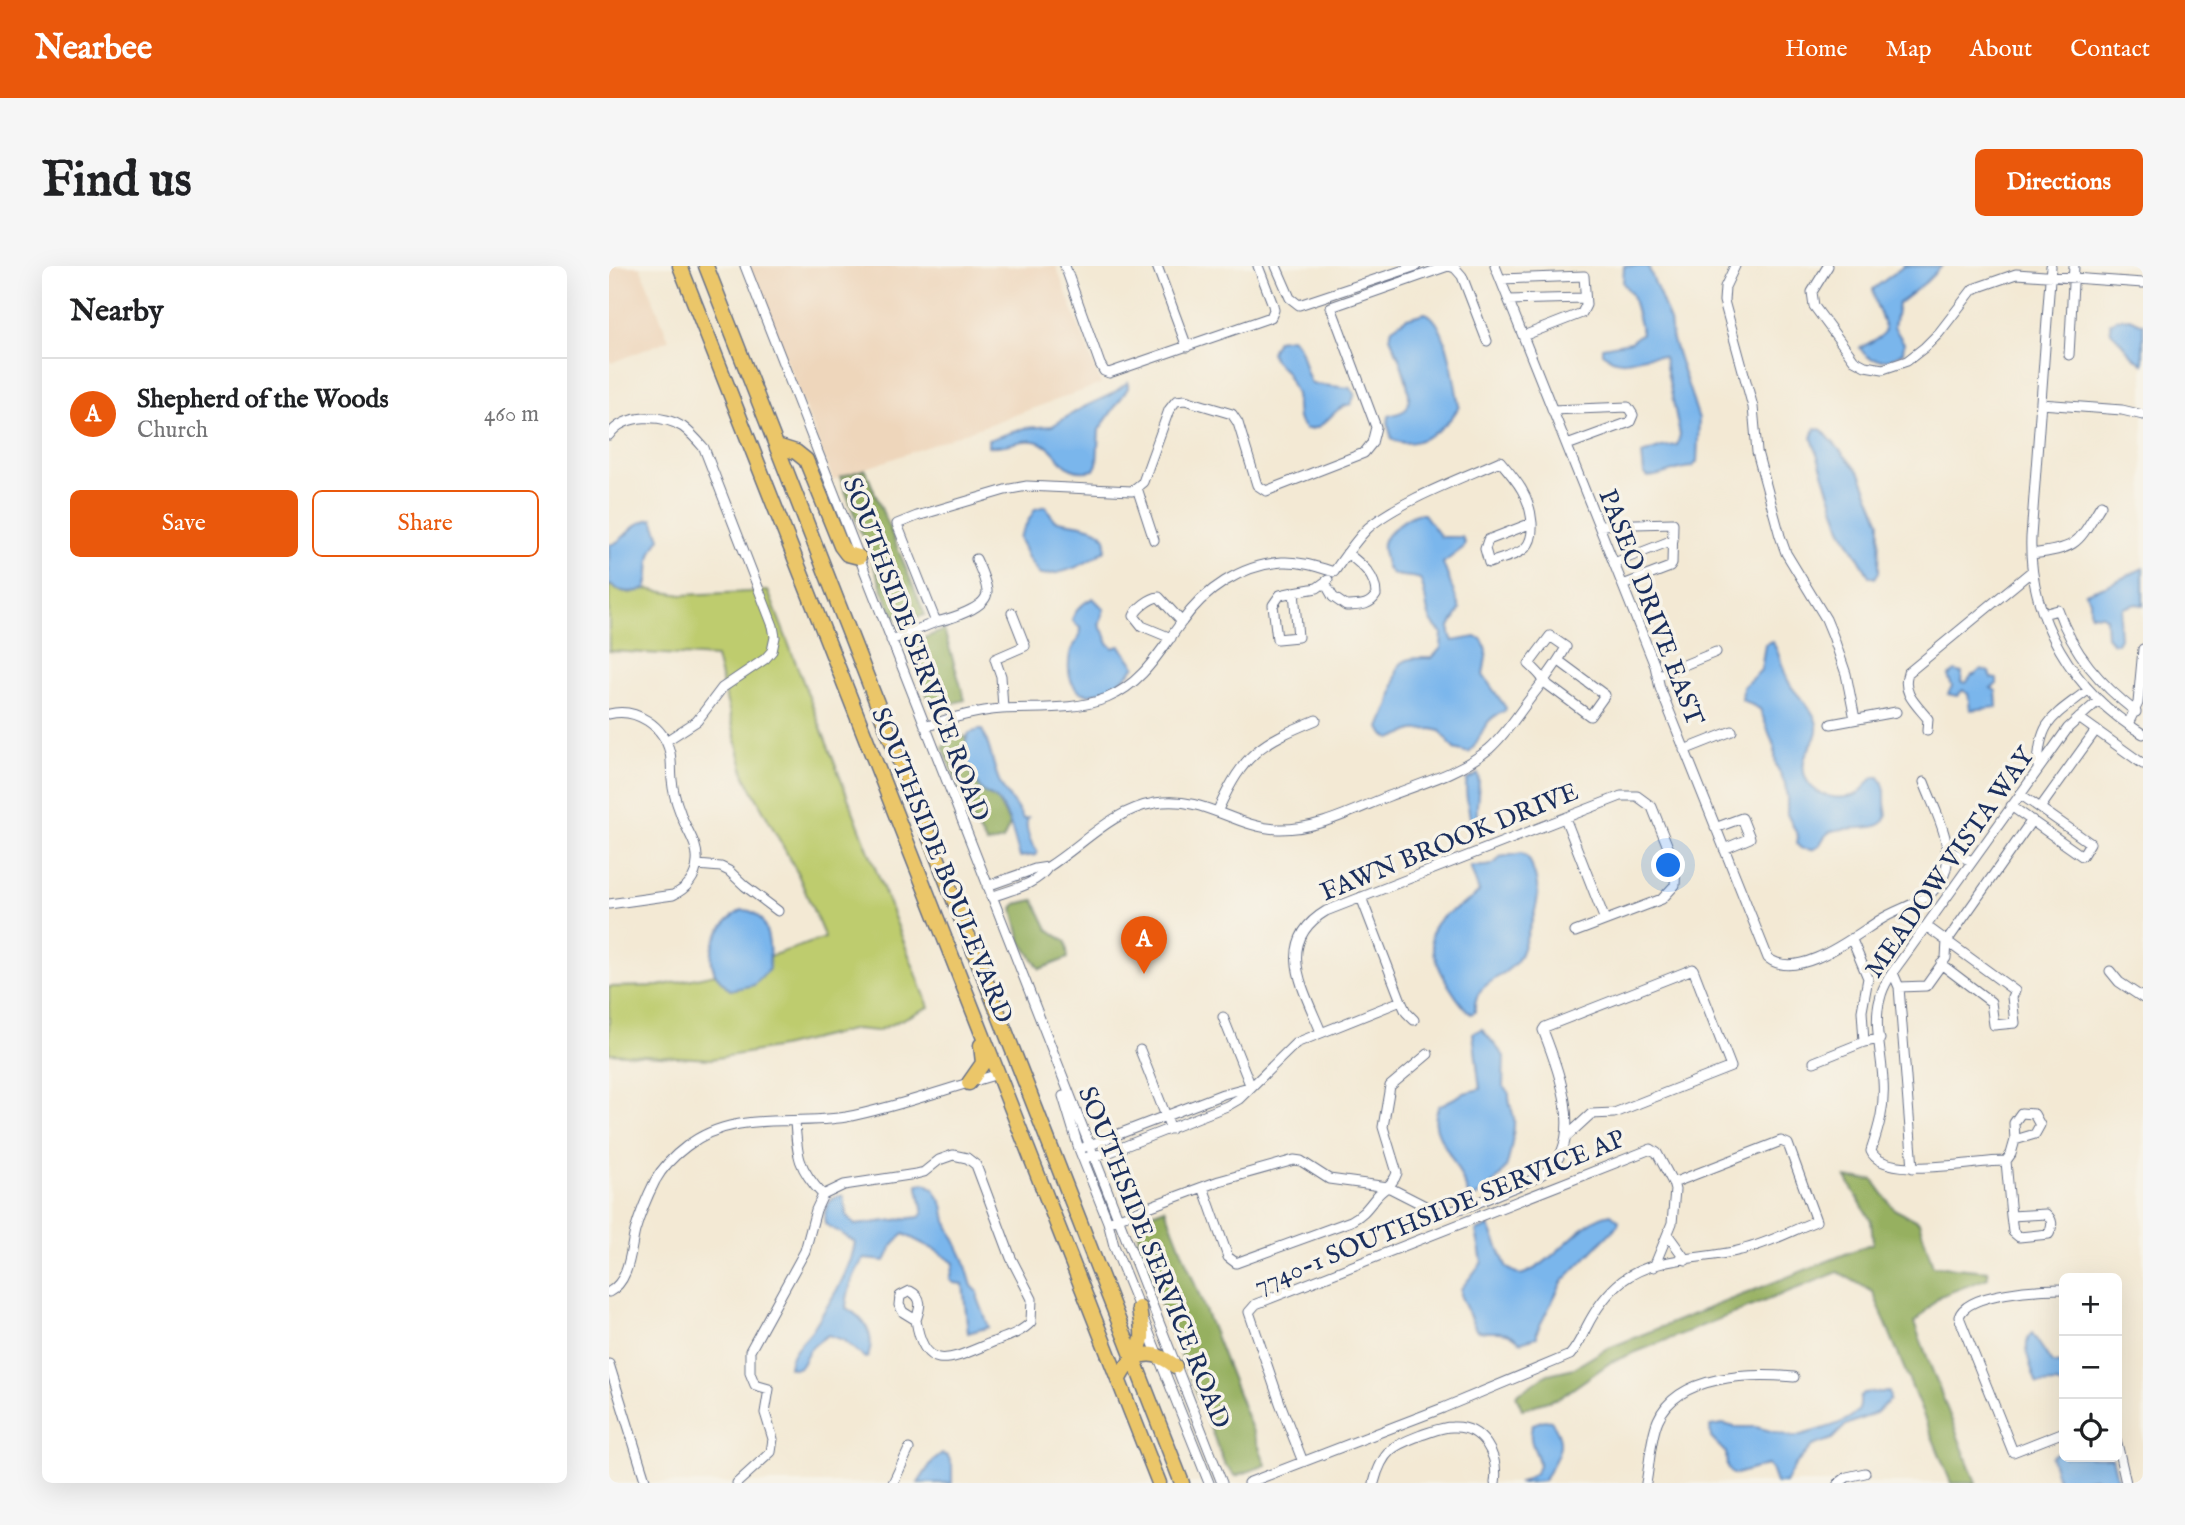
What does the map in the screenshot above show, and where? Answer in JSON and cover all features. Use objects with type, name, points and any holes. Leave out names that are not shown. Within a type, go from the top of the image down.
[{"type":"highway","name":"SOUTHSIDE BOULEVARD","points":[[680,266],[1159,1483]]},
{"type":"highway","name":"SOUTHSIDE BOULEVARD","points":[[706,266],[1182,1483]]},
{"type":"highway","points":[[777,446],[796,452],[806,460],[841,546],[847,554],[859,557]]},
{"type":"highway","points":[[969,1083],[984,1058],[977,1019]]},
{"type":"highway","points":[[999,1074],[1009,1075],[1019,1081],[1034,1105]]},
{"type":"highway","points":[[1119,1379],[1140,1345],[1142,1335],[1139,1308]]},
{"type":"highway","points":[[1133,1358],[1146,1353],[1159,1354],[1175,1366]]},
{"type":"street","name":"SOUTHSIDE SERVICE ROAD","points":[[744,266],[1222,1483]]},
{"type":"street","points":[[1065,266],[1104,371],[1115,372],[1271,317],[1273,305],[1258,266]]},
{"type":"street","points":[[1157,266],[1187,347]]},
{"type":"street","points":[[1276,266],[1290,299],[1299,306],[1416,266]]},
{"type":"street","points":[[936,622],[897,524],[992,494],[1027,486],[1126,492],[1137,488],[1143,482],[1172,404],[1181,400],[1232,414],[1238,423],[1257,485],[1266,491],[1364,453],[1372,443],[1376,427],[1331,307],[1449,266],[1462,276],[1487,341]]},
{"type":"street","name":"PASEO DRIVE EAST","points":[[1495,266],[1766,954],[1773,962],[1792,963],[1816,958],[1852,940]]},
{"type":"street","points":[[1735,266],[1725,287],[1724,301],[1753,407],[1757,452],[1786,553],[1826,619],[1833,636],[1846,674],[1855,719]]},
{"type":"street","points":[[1828,266],[1812,292],[1814,306],[1854,360],[1865,366],[1883,369],[1907,361],[1925,347],[1973,289],[2023,272],[2051,271],[2074,277],[2143,283]]},
{"type":"street","points":[[2069,355],[2074,266]]},
{"type":"street","points":[[2051,271],[2032,570],[2043,614],[2063,656],[2098,701],[2128,724],[2142,731]]},
{"type":"street","points":[[1501,279],[1584,276],[1586,305],[1582,313],[1523,336]]},
{"type":"street","points":[[1509,300],[1585,298]]},
{"type":"street","points":[[2041,404],[2122,410],[2143,415]]},
{"type":"street","points":[[1552,410],[1628,407],[1632,410],[1630,422],[1567,445]]},
{"type":"street","points":[[609,435],[623,423],[651,418],[666,420],[683,427],[704,447],[773,626],[775,637],[772,651],[765,659],[722,688],[697,721],[666,741]]},
{"type":"street","points":[[1294,592],[1298,637],[1277,639],[1273,605],[1280,595],[1294,592],[1311,590],[1325,583],[1370,527],[1391,512],[1500,461],[1522,487],[1529,504],[1532,523],[1533,538],[1527,547],[1489,563],[1485,550],[1488,540],[1532,523]]},
{"type":"street","points":[[1137,488],[1154,540]]},
{"type":"street","points":[[2031,554],[2061,549],[2074,543],[2085,534],[2101,505]]},
{"type":"street","points":[[1599,525],[1673,523],[1674,559],[1669,568],[1623,586]]},
{"type":"street","points":[[1614,563],[1673,540]]},
{"type":"street","points":[[1325,583],[1333,597],[1346,606],[1364,605],[1373,600],[1376,595],[1373,580],[1363,566],[1347,553]]},
{"type":"street","points":[[891,640],[977,607],[986,598],[987,591],[976,558]]},
{"type":"street","points":[[925,727],[974,712],[1065,708],[1107,698],[1139,677],[1157,659],[1182,622],[1210,591],[1251,569],[1283,562],[1314,565],[1334,572]]},
{"type":"street","points":[[1927,732],[1928,719],[1908,694],[1908,673],[2032,570]]},
{"type":"street","points":[[1171,638],[1142,626],[1134,616],[1135,612],[1150,600],[1159,597],[1182,622]]},
{"type":"street","points":[[2043,614],[2058,610],[2064,628],[2085,663],[2107,688],[2136,712]]},
{"type":"street","points":[[1003,709],[1001,676],[995,659],[1025,646],[1012,613]]},
{"type":"street","points":[[987,886],[1048,867],[1106,823],[1129,810],[1157,802],[1188,802],[1264,827],[1302,827],[1329,820],[1452,772],[1497,741],[1544,680],[1559,661],[1566,648],[1550,636],[1529,664],[1544,680],[1590,716],[1605,695],[1559,661]]},
{"type":"street","points":[[2128,724],[2136,712],[2143,649]]},
{"type":"street","points":[[1657,676],[1716,652]]},
{"type":"street","points":[[2038,770],[2038,745],[2046,725],[2088,690]]},
{"type":"street","name":"MEADOW VISTA WAY","points":[[2006,1161],[1913,1168],[1878,1161],[1871,1151],[1883,1116],[1878,1015],[1880,998],[1893,973],[2011,806],[2069,728],[2098,701]]},
{"type":"street","points":[[1831,724],[1896,712]]},
{"type":"street","points":[[609,714],[629,713],[640,716],[658,729],[666,741],[670,752],[675,796],[697,852],[697,866],[688,886],[673,895],[609,904]]},
{"type":"street","points":[[2079,718],[2143,764]]},
{"type":"street","points":[[1218,810],[1233,780],[1251,755],[1276,736],[1317,720]]},
{"type":"street","points":[[2040,808],[2096,730]]},
{"type":"street","points":[[1684,750],[1731,731]]},
{"type":"street","points":[[1864,1042],[1862,1011],[1868,978],[1852,940],[1882,918],[1919,902],[1933,892],[1946,870],[1944,833],[1924,782]]},
{"type":"street","points":[[2011,806],[2082,856],[2090,843],[2020,794]]},
{"type":"street","name":"FAWN BROOK DRIVE","points":[[1321,1032],[1297,972],[1295,953],[1302,932],[1316,916],[1621,796],[1637,796],[1647,801],[1655,813],[1676,867],[1675,885],[1662,898],[1605,920]]},
{"type":"street","points":[[1565,818],[1605,920],[1575,932]]},
{"type":"street","points":[[1715,828],[1742,818],[1750,838],[1724,849]]},
{"type":"street","points":[[1899,987],[1926,986],[1946,958],[1947,941],[2032,820]]},
{"type":"street","points":[[1947,850],[1972,861]]},
{"type":"street","points":[[697,866],[721,867],[729,871],[778,911]]},
{"type":"street","points":[[991,897],[1030,882],[1043,875],[1048,867]]},
{"type":"street","points":[[1933,892],[1943,901]]},
{"type":"street","points":[[1361,897],[1401,1001],[1406,1012],[1415,1020]]},
{"type":"street","points":[[1926,926],[2015,991],[2012,997],[2015,1023],[1993,1025],[1991,1002],[1941,964]]},
{"type":"street","points":[[1108,1222],[1203,1186],[1294,1160],[1301,1161],[1329,1179],[1388,1187],[1437,1212],[1445,1213],[1472,1205],[1535,1178],[1555,1163],[1566,1136],[1565,1094],[1543,1030],[1545,1027],[1693,969],[1731,1067],[1614,1113],[1591,1114],[1566,1136]]},
{"type":"street","points":[[2110,971],[2119,982],[2143,998]]},
{"type":"street","points":[[1893,973],[1899,987],[1913,1168]]},
{"type":"street","points":[[1079,1149],[1109,1152],[1227,1106],[1239,1099],[1296,1043],[1401,1001]]},
{"type":"street","points":[[1223,1017],[1251,1087]]},
{"type":"street","points":[[1814,1062],[1880,1038]]},
{"type":"street","name":"SOUTHSIDE SERVICE ROAD","points":[[1049,1047],[1079,1149],[1108,1222],[1114,1246],[1209,1483]]},
{"type":"street","points":[[1140,1050],[1171,1129]]},
{"type":"street","points":[[1203,1186],[1228,1256],[1236,1262],[1365,1214],[1397,1173],[1383,1127],[1390,1086],[1428,1054]]},
{"type":"street","points":[[609,1302],[613,1289],[625,1273],[637,1226],[655,1181],[681,1151],[696,1140],[721,1127],[749,1121],[795,1121],[846,1116],[941,1093],[999,1074]]},
{"type":"street","points":[[1083,1159],[1091,1150],[1165,1116],[1223,1094],[1251,1087]]},
{"type":"street","points":[[795,1121],[797,1156],[802,1170],[823,1195]]},
{"type":"street","points":[[2011,1216],[2046,1214],[2051,1219],[2052,1226],[2049,1234],[2019,1237],[2013,1232],[2011,1216],[2006,1161],[2015,1140]]},
{"type":"street","points":[[1248,1483],[1443,1408],[1570,1355],[1580,1344],[1598,1307],[1612,1290],[1638,1272],[1740,1250],[1816,1221],[1788,1144],[1781,1141],[1674,1183],[1674,1215],[1654,1267]]},
{"type":"street","name":"7740-1 SOUTHSIDE SERVICE AP","points":[[1303,1462],[1249,1312],[1256,1304],[1651,1149],[1657,1153],[1674,1183]]},
{"type":"street","points":[[737,1483],[772,1452],[773,1439],[765,1413],[769,1389],[755,1385],[750,1373],[750,1351],[802,1259],[823,1195],[844,1185],[924,1172],[939,1160],[953,1155],[967,1158],[976,1165],[1007,1248],[1032,1299],[1031,1322],[1021,1331],[947,1359],[933,1355],[923,1347],[916,1320]]},
{"type":"street","points":[[1668,1235],[1686,1260]]},
{"type":"street","points":[[2059,1289],[2003,1293],[1964,1308],[1959,1317],[2014,1452],[2059,1434]]},
{"type":"street","points":[[609,1364],[646,1483]]},
{"type":"street","points":[[1646,1483],[1659,1418],[1665,1408],[1681,1394],[1717,1380],[1739,1376],[1794,1377]]},
{"type":"street","points":[[1374,1483],[1385,1457],[1397,1446],[1438,1429],[1450,1427],[1471,1431],[1488,1446],[1496,1467],[1495,1483]]},
{"type":"street","points":[[893,1483],[909,1449]]},
{"type":"street","points":[[2121,1462],[2126,1483]]},
{"type":"street","points":[[1839,1483],[1847,1477],[1865,1473]]},
{"type":"shaded area","points":[[609,266],[640,266],[669,340],[611,363],[609,357]]},
{"type":"shaded area","points":[[749,266],[1056,266],[1101,384],[833,480]]},
{"type":"green space","points":[[865,469],[925,615],[901,623],[889,606],[840,477]]},
{"type":"green space","points":[[609,584],[617,590],[630,593],[646,589],[682,595],[768,591],[929,1007],[877,1031],[855,1029],[781,1047],[711,1059],[609,1053],[609,987],[659,986],[715,974],[730,990],[758,981],[766,972],[770,956],[825,938],[797,872],[745,777],[716,657],[609,651]]},
{"type":"green space","points":[[944,630],[965,700],[937,707],[928,698],[911,643]]},
{"type":"green space","points":[[957,735],[966,737],[966,744],[986,794],[997,799],[1010,824],[1003,840],[987,844],[970,816],[943,747]]},
{"type":"green space","points":[[1034,900],[1048,929],[1066,942],[1068,958],[1040,969],[1021,941],[1013,909],[1016,904]]},
{"type":"green space","points":[[1846,1178],[1873,1180],[1894,1209],[1919,1222],[1933,1266],[1988,1271],[1988,1278],[1940,1296],[1914,1323],[1976,1483],[1951,1483],[1873,1292],[1838,1272],[1611,1362],[1561,1397],[1522,1409],[1516,1395],[1548,1374],[1574,1368],[1606,1349],[1873,1243],[1871,1221]]},
{"type":"green space","points":[[1165,1208],[1266,1465],[1236,1476],[1225,1465],[1139,1249],[1138,1218]]},
{"type":"water","points":[[1624,266],[1648,266],[1670,321],[1672,337],[1699,419],[1697,462],[1692,467],[1648,477],[1644,473],[1642,454],[1677,445],[1680,435],[1664,357],[1619,361],[1602,353],[1602,347],[1630,342],[1642,333],[1632,295],[1623,283]]},
{"type":"water","points":[[1904,266],[1942,266],[1898,304],[1894,327],[1904,343],[1903,352],[1886,360],[1874,359],[1860,348],[1880,337],[1885,330],[1873,289]]},
{"type":"water","points":[[1425,313],[1433,318],[1444,340],[1459,406],[1448,422],[1431,435],[1421,440],[1401,442],[1392,439],[1388,425],[1389,416],[1405,410],[1408,405],[1408,386],[1390,337],[1392,328],[1407,318]]},
{"type":"water","points":[[2130,318],[2143,324],[2143,364],[2111,332],[2110,323],[2117,319]]},
{"type":"water","points":[[1291,338],[1302,354],[1312,384],[1350,388],[1355,394],[1351,404],[1338,409],[1324,423],[1312,429],[1305,429],[1298,419],[1296,394],[1286,372],[1274,360],[1271,352],[1277,340]]},
{"type":"water","points":[[1128,382],[1128,388],[1099,430],[1097,464],[1094,470],[1074,470],[1067,467],[1052,450],[1038,442],[988,446],[988,440],[1025,428],[1052,426],[1112,394]]},
{"type":"water","points":[[1815,428],[1822,430],[1860,473],[1880,522],[1879,572],[1875,578],[1869,576],[1841,528],[1812,438]]},
{"type":"water","points":[[1046,506],[1054,520],[1097,530],[1106,541],[1105,550],[1075,568],[1040,575],[1028,558],[1019,537],[1035,509]]},
{"type":"water","points":[[1416,514],[1424,514],[1441,537],[1462,537],[1465,542],[1463,548],[1443,563],[1460,609],[1450,626],[1451,635],[1453,641],[1475,637],[1482,639],[1487,651],[1483,675],[1506,708],[1491,719],[1469,753],[1454,749],[1440,731],[1413,730],[1391,739],[1384,735],[1380,728],[1390,703],[1398,667],[1409,659],[1432,658],[1441,648],[1442,633],[1428,614],[1420,579],[1391,573],[1384,554],[1383,543],[1388,534]]},
{"type":"water","points":[[653,519],[660,538],[650,558],[646,589],[627,592],[618,590],[609,584],[609,545],[620,540],[638,524]]},
{"type":"water","points":[[2143,568],[2143,605],[2123,608],[2119,625],[2120,638],[2117,643],[2113,643],[2107,636],[2106,618],[2090,614],[2090,600],[2085,593]]},
{"type":"water","points":[[1093,598],[1104,609],[1099,625],[1107,642],[1113,648],[1120,646],[1135,666],[1114,685],[1090,694],[1083,693],[1073,684],[1069,662],[1071,650],[1081,629],[1072,620],[1080,607]]},
{"type":"water","points":[[1772,641],[1788,681],[1816,720],[1816,735],[1804,761],[1806,779],[1818,792],[1827,796],[1845,797],[1858,794],[1874,777],[1879,777],[1885,789],[1887,813],[1886,818],[1877,826],[1830,832],[1818,847],[1811,849],[1801,849],[1797,844],[1798,836],[1787,814],[1785,784],[1776,765],[1774,746],[1760,709],[1742,700],[1743,687],[1761,670],[1765,644]]},
{"type":"water","points":[[1981,669],[1989,672],[1991,678],[1997,679],[1997,684],[1991,688],[1996,691],[1997,707],[1970,710],[1968,694],[1963,690],[1957,696],[1948,694],[1952,686],[1948,676],[1955,671],[1962,673],[1961,682],[1966,683]]},
{"type":"water","points":[[982,730],[985,737],[1002,787],[1023,819],[1028,818],[1027,830],[1037,851],[1036,855],[1020,857],[1002,807],[977,784],[968,762],[966,746],[969,733]]},
{"type":"water","points":[[1478,774],[1477,818],[1483,830],[1475,833],[1466,785],[1467,780]]},
{"type":"water","points":[[1522,853],[1530,862],[1536,879],[1538,896],[1533,919],[1517,961],[1483,988],[1475,1002],[1475,1012],[1471,1014],[1456,997],[1441,972],[1432,946],[1432,934],[1440,920],[1479,892],[1470,866],[1490,865],[1500,857]]},
{"type":"water","points":[[742,910],[758,916],[763,923],[768,941],[769,969],[754,985],[730,990],[715,973],[712,964],[713,945],[722,928]]},
{"type":"water","points":[[1482,1029],[1504,1056],[1503,1086],[1509,1092],[1514,1129],[1504,1171],[1496,1181],[1470,1199],[1435,1121],[1439,1106],[1464,1093],[1480,1089],[1473,1033]]},
{"type":"water","points":[[925,1183],[934,1189],[943,1205],[946,1221],[964,1259],[972,1286],[978,1292],[989,1327],[968,1333],[963,1284],[950,1280],[954,1263],[904,1234],[894,1243],[885,1261],[864,1259],[849,1289],[846,1308],[859,1317],[867,1328],[871,1342],[868,1357],[865,1358],[843,1340],[828,1335],[811,1349],[800,1367],[789,1367],[794,1351],[812,1330],[838,1288],[853,1253],[855,1242],[825,1224],[826,1209],[830,1201],[843,1196],[847,1216],[855,1225],[919,1217],[923,1214],[918,1184]]},
{"type":"water","points":[[1611,1214],[1619,1221],[1618,1225],[1562,1282],[1537,1331],[1537,1337],[1520,1342],[1503,1332],[1476,1330],[1461,1297],[1461,1289],[1482,1262],[1476,1231],[1489,1226],[1507,1268],[1520,1275],[1544,1262],[1588,1224]]},
{"type":"water","points":[[2032,1333],[2052,1363],[2059,1364],[2059,1384],[2037,1384],[2027,1350]]},
{"type":"water","points":[[1889,1392],[1890,1400],[1876,1413],[1846,1425],[1832,1439],[1812,1446],[1795,1465],[1785,1483],[1776,1483],[1767,1465],[1733,1475],[1728,1468],[1726,1453],[1711,1438],[1710,1426],[1723,1424],[1756,1427],[1798,1436],[1850,1417],[1859,1410],[1860,1397],[1864,1393]]},
{"type":"water","points":[[1544,1420],[1551,1421],[1557,1430],[1560,1438],[1558,1453],[1544,1481],[1518,1483],[1537,1470],[1539,1464],[1531,1434],[1533,1424]]},
{"type":"water","points":[[2059,1452],[2059,1462],[2113,1462],[2118,1483],[2103,1483],[2094,1477],[2062,1483],[2058,1480],[2051,1457]]},
{"type":"water","points":[[942,1454],[948,1456],[952,1465],[952,1483],[918,1483],[932,1462]]},
{"type":"place","name":"Shepherd of the Woods","points":[[1144,974]]}]
